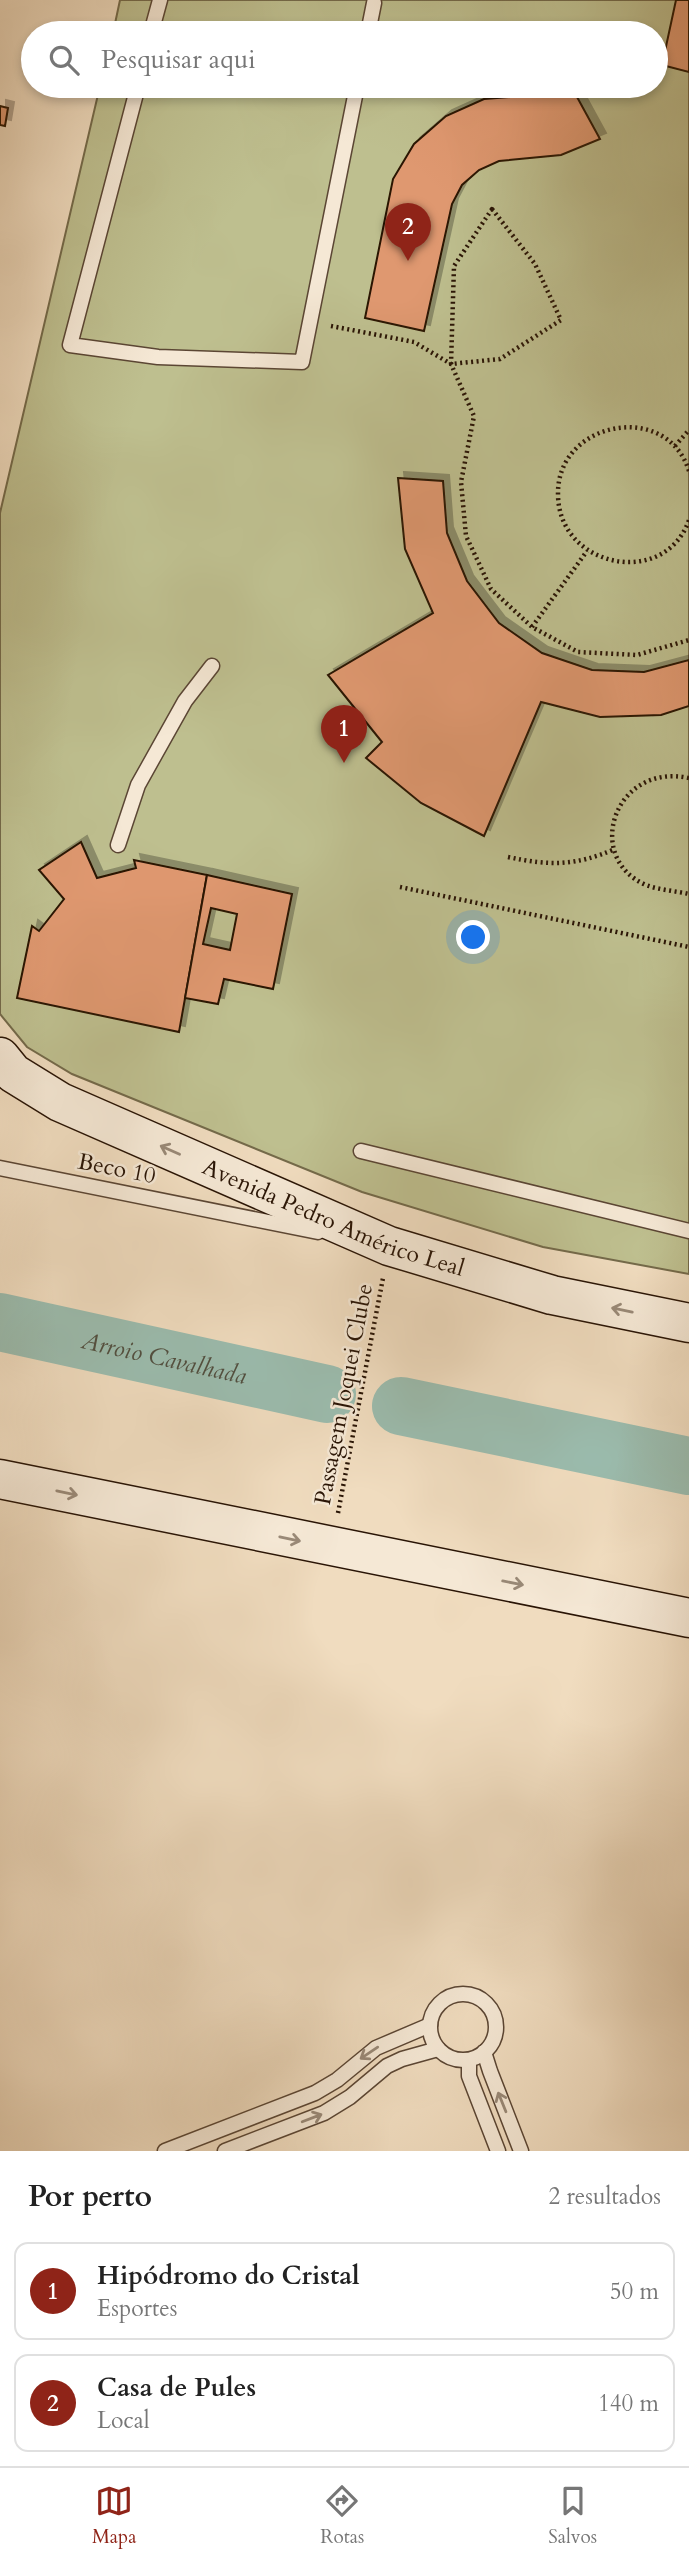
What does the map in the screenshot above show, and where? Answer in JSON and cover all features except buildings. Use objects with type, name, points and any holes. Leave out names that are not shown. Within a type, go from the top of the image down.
[{"type":"main road","name":"Avenida Pedro Américo Leal","points":[[0,1057],[13,1073],[60,1102],[389,1246],[552,1296],[689,1323]]},
{"type":"main road","points":[[0,1479],[689,1618]]},
{"type":"lane","points":[[154,21],[160,0]]},
{"type":"lane","points":[[370,21],[374,3]]},
{"type":"lane","points":[[135,98],[70,345],[158,357],[302,362],[355,98]]},
{"type":"lane","points":[[118,845],[138,785],[185,701],[212,666]]},
{"type":"lane","points":[[361,1151],[689,1231]]},
{"type":"lane","name":"Beco 10","points":[[0,1168],[389,1246]]},
{"type":"lane","points":[[466,1995],[482,2000],[493,2013],[496,2022],[494,2039],[485,2052],[469,2060],[452,2059],[438,2049],[430,2025],[436,2009],[449,1998],[466,1995]]},
{"type":"lane","points":[[165,2151],[315,2093],[337,2080],[376,2048],[430,2025]]},
{"type":"lane","points":[[225,2151],[324,2113],[350,2097],[387,2066],[438,2049]]},
{"type":"lane","points":[[485,2052],[489,2071],[522,2151]]},
{"type":"lane","points":[[469,2060],[469,2076],[498,2151]]},
{"type":"path","points":[[310,322],[414,342],[452,364],[500,359],[561,320],[535,264],[492,209],[454,266],[452,364],[474,416],[461,482],[466,536],[491,589],[532,627],[578,652],[637,655],[689,640]]},
{"type":"path","points":[[689,471],[675,446],[656,433],[634,427],[611,428],[590,436],[573,451],[562,471],[558,493],[561,515],[571,536],[587,551],[605,560],[624,563],[661,553],[677,541],[689,520]]},
{"type":"path","points":[[675,446],[689,430]]},
{"type":"path","points":[[532,627],[587,551]]},
{"type":"path","points":[[689,778],[661,776],[645,781],[631,790],[614,817],[613,833],[615,849],[622,864],[633,876],[647,885],[689,894]]},
{"type":"path","points":[[508,857],[541,864],[569,864],[592,859],[615,849]]},
{"type":"path","points":[[400,887],[689,947]]},
{"type":"path","name":"Passagem Joquei Clube","points":[[331,1547],[389,1246]]},
{"type":"green space","points":[[120,0],[689,0],[689,1274],[543,1247],[362,1192],[72,1074],[27,1047],[0,1014],[0,513],[97,98],[668,98],[668,21],[116,21]]},
{"type":"waterway","name":"Arroio Cavalhada","points":[[0,1322],[327,1394]]},
{"type":"waterway","name":"Arroio Cavalhada","points":[[401,1406],[689,1466]]},
{"type":"place","name":"Casa de Pules","points":[[408,261]]},
{"type":"place","name":"Hipódromo do Cristal","points":[[344,763]]}]
